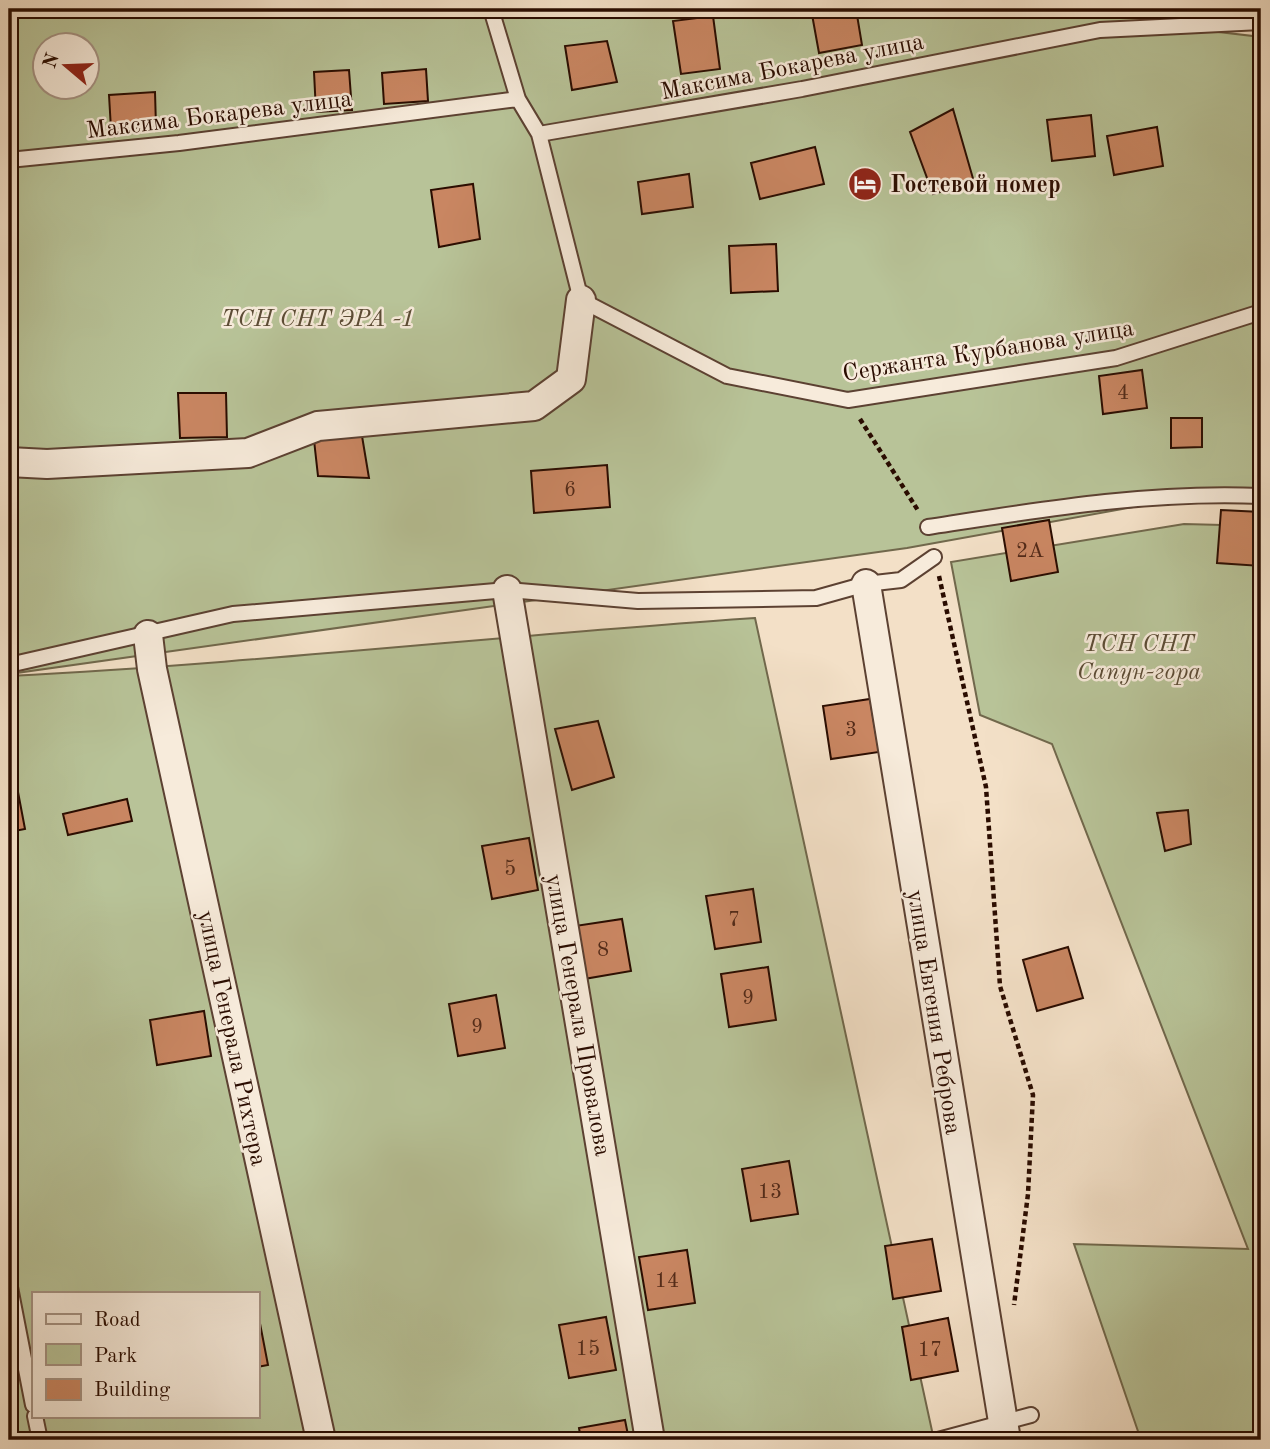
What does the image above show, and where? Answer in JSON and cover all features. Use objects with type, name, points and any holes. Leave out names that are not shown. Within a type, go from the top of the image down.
[{"type":"street","points":[[9,462],[47,464],[247,453],[318,426],[534,406],[571,379],[581,300]]},
{"type":"street","name":"улица Евгения Реброва","points":[[866,584],[1004,1432]]},
{"type":"street","name":"улица Генерала Провалова","points":[[507,590],[650,1440]]},
{"type":"street","name":"улица Генерала Рихтера","points":[[148,635],[152,669],[321,1440]]},
{"type":"lane","points":[[491,9],[518,99],[540,134],[581,300]]},
{"type":"lane","name":"Максима Бокарева улица","points":[[540,134],[802,89],[1100,30],[1261,22]]},
{"type":"lane","name":"Максима Бокарева улица","points":[[9,160],[179,143],[518,99]]},
{"type":"lane","name":"Сержанта Курбанова улица","points":[[581,300],[727,376],[848,400],[1116,358],[1261,312]]},
{"type":"lane","points":[[928,527],[1129,500],[1205,493],[1261,496]]},
{"type":"lane","points":[[9,665],[233,614],[507,590],[638,601],[817,598],[866,584],[901,580],[934,557]]},
{"type":"lane","points":[[9,1282],[32,1400]]},
{"type":"lane","points":[[938,1440],[1004,1432],[1031,1415]]},
{"type":"lane","points":[[35,1418],[40,1440]]},
{"type":"path","points":[[848,400],[928,527]]},
{"type":"path","points":[[934,557],[986,787],[1000,986],[1033,1095],[1028,1194],[1012,1318]]},
{"type":"green space","name":"ТСН СНТ ЭРА -1","points":[[9,9],[1215,9],[1219,32],[1261,37],[1261,497],[1183,498],[907,548],[9,674]]},
{"type":"green space","name":"ТСН СНТ Сапун-гора","points":[[1184,524],[1261,526],[1261,1440],[1141,1440],[1074,1244],[1248,1249],[1052,744],[980,715],[951,562]]},
{"type":"green space","points":[[755,618],[934,1440],[9,1440],[9,676],[196,664]]},
{"type":"building","points":[[811,9],[856,9],[862,45],[819,53]]},
{"type":"building","points":[[713,16],[720,69],[681,74],[673,21]]},
{"type":"building","points":[[607,41],[617,82],[572,90],[565,46]]},
{"type":"building","points":[[426,69],[428,101],[384,104],[382,73]]},
{"type":"building","points":[[349,70],[352,110],[316,112],[314,72]]},
{"type":"building","points":[[155,92],[156,127],[111,129],[109,95]]},
{"type":"building","points":[[953,109],[974,182],[933,194],[910,132]]},
{"type":"building","points":[[1091,115],[1095,156],[1052,161],[1047,120]]},
{"type":"building","points":[[1157,127],[1163,166],[1114,175],[1107,136]]},
{"type":"building","points":[[815,147],[824,184],[760,199],[751,163]]},
{"type":"building","points":[[689,174],[693,207],[642,214],[638,182]]},
{"type":"building","points":[[473,184],[480,239],[439,247],[431,190]]},
{"type":"building","points":[[776,244],[778,291],[731,293],[729,246]]},
{"type":"building","points":[[1142,370],[1147,408],[1103,414],[1099,376]]},
{"type":"building","points":[[178,393],[226,393],[227,437],[180,438]]},
{"type":"building","points":[[1171,418],[1202,418],[1202,447],[1171,448]]},
{"type":"building","points":[[362,436],[369,478],[318,476],[314,440]]},
{"type":"building","points":[[607,465],[610,507],[534,513],[531,471]]},
{"type":"building","points":[[1221,510],[1261,512],[1261,566],[1217,563]]},
{"type":"building","points":[[1049,520],[1058,572],[1011,581],[1002,528]]},
{"type":"building","points":[[870,699],[879,752],[831,759],[823,706]]},
{"type":"building","points":[[598,721],[614,777],[572,790],[555,729]]},
{"type":"building","points":[[18,792],[25,829],[9,832],[9,794]]},
{"type":"building","points":[[127,799],[132,821],[68,835],[63,814]]},
{"type":"building","points":[[1188,810],[1191,844],[1165,851],[1157,813]]},
{"type":"building","points":[[529,838],[538,890],[492,899],[482,846]]},
{"type":"building","points":[[753,889],[761,942],[715,949],[706,896]]},
{"type":"building","points":[[622,919],[631,971],[584,979],[575,926]]},
{"type":"building","points":[[1068,947],[1083,998],[1037,1011],[1023,960]]},
{"type":"building","points":[[768,967],[776,1020],[729,1027],[721,974]]},
{"type":"building","points":[[496,995],[505,1048],[458,1056],[449,1004]]},
{"type":"building","points":[[204,1011],[211,1056],[157,1065],[150,1020]]},
{"type":"building","points":[[789,1161],[798,1214],[751,1221],[742,1169]]},
{"type":"building","points":[[932,1239],[941,1291],[893,1299],[885,1246]]},
{"type":"building","points":[[687,1250],[695,1303],[648,1310],[639,1257]]},
{"type":"building","points":[[606,1317],[616,1370],[569,1378],[559,1325]]},
{"type":"building","points":[[259,1318],[268,1365],[259,1367]]},
{"type":"building","points":[[948,1318],[958,1371],[911,1380],[902,1327]]},
{"type":"building","points":[[625,1420],[629,1440],[581,1440],[579,1428]]},
{"type":"place","name":"Гостевой номер","points":[[865,184]]}]
